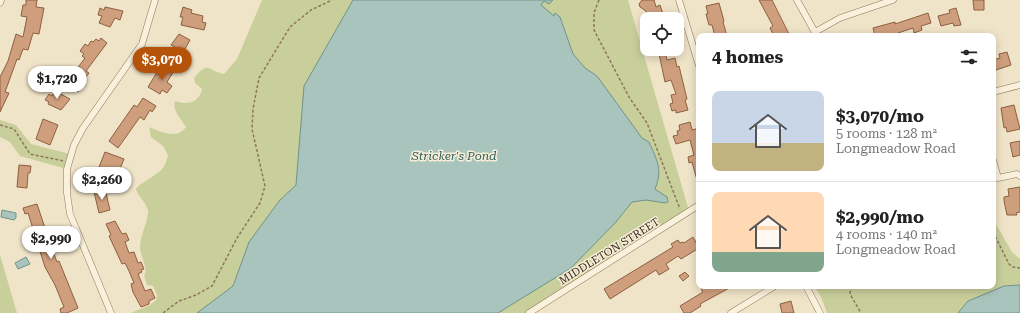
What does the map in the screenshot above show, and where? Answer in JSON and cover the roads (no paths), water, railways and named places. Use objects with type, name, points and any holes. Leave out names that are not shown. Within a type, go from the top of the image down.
[{"type":"street","points":[[110,313],[70,214],[67,193],[68,162],[74,145],[83,128],[142,44],[155,0]]},
{"type":"street","points":[[679,0],[696,56]]},
{"type":"street","points":[[797,0],[815,33]]},
{"type":"street","points":[[818,33],[840,18],[893,0]]},
{"type":"street","points":[[996,91],[1020,85]]},
{"type":"street","points":[[996,171],[998,178],[1017,174],[1020,176]]},
{"type":"street","name":"MIDDLETON STREET","points":[[529,313],[696,207]]},
{"type":"street","points":[[731,313],[770,289]]},
{"type":"street","points":[[808,289],[820,313]]},
{"type":"water","name":"Stricker's Pond","points":[[353,0],[553,0],[549,4],[544,1],[541,5],[554,16],[555,13],[560,17],[573,54],[585,68],[597,76],[642,138],[649,142],[657,160],[659,171],[655,189],[667,197],[668,202],[665,203],[646,200],[632,202],[616,222],[571,268],[498,313],[197,313],[233,286],[249,242],[280,200],[296,185],[304,86]]},
{"type":"water","points":[[2,210],[16,213],[16,218],[14,220],[1,217]]},
{"type":"water","points":[[26,257],[30,264],[18,269],[15,263]]},
{"type":"water","points":[[1020,285],[1020,313],[958,313],[968,301],[1004,286]]}]
